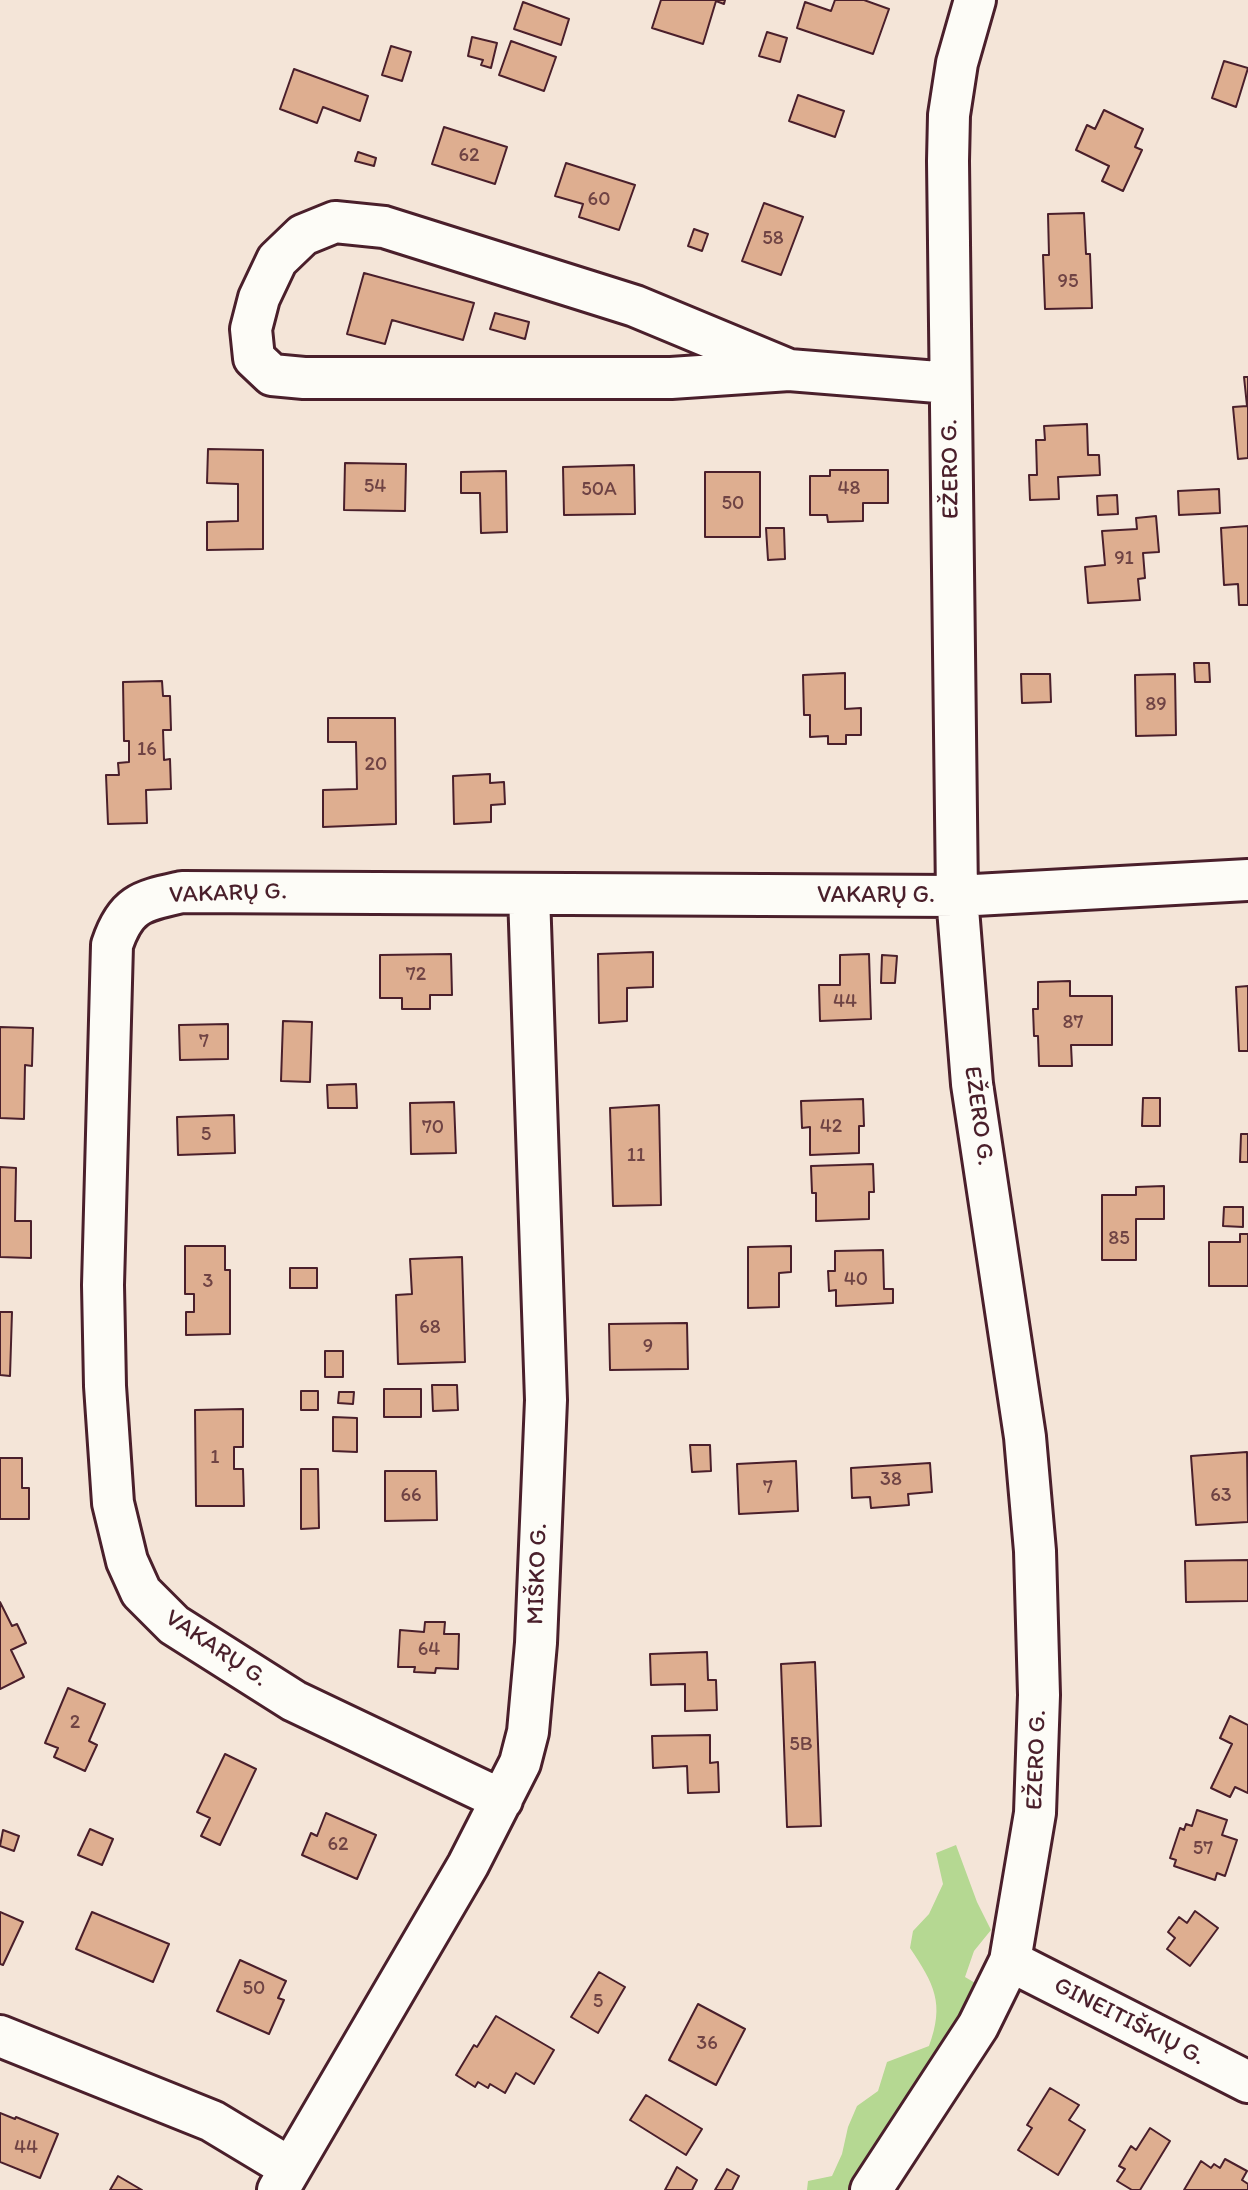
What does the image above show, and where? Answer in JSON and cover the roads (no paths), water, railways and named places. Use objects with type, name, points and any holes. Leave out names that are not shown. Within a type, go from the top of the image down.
[{"type":"street","name":"EŽERO G.","points":[[871,2190],[978,2026],[1010,1961],[1035,1813],[1039,1695],[1035,1551],[1017,1375],[972,1084],[957,896],[949,115],[957,63],[975,0]]},
{"type":"street","points":[[789,370],[635,306],[384,227],[335,222],[303,235],[277,260],[259,298],[251,329],[254,358],[272,375],[304,378],[671,378],[789,370],[950,383]]},
{"type":"street","name":"VAKARŲ G.","points":[[502,1800],[294,1701],[174,1625],[141,1592],[131,1571],[113,1503],[105,1386],[103,1285],[112,945],[118,926],[142,902],[182,892],[957,896],[1248,880]]},
{"type":"street","name":"MIŠKO G.","points":[[284,2179],[468,1865],[520,1763],[528,1732],[536,1643],[546,1400],[529,894]]},
{"type":"street","name":"GINEITIŠKIŲ G.","points":[[1010,1961],[1248,2082]]},
{"type":"street","points":[[0,2036],[212,2121],[284,2179]]}]
